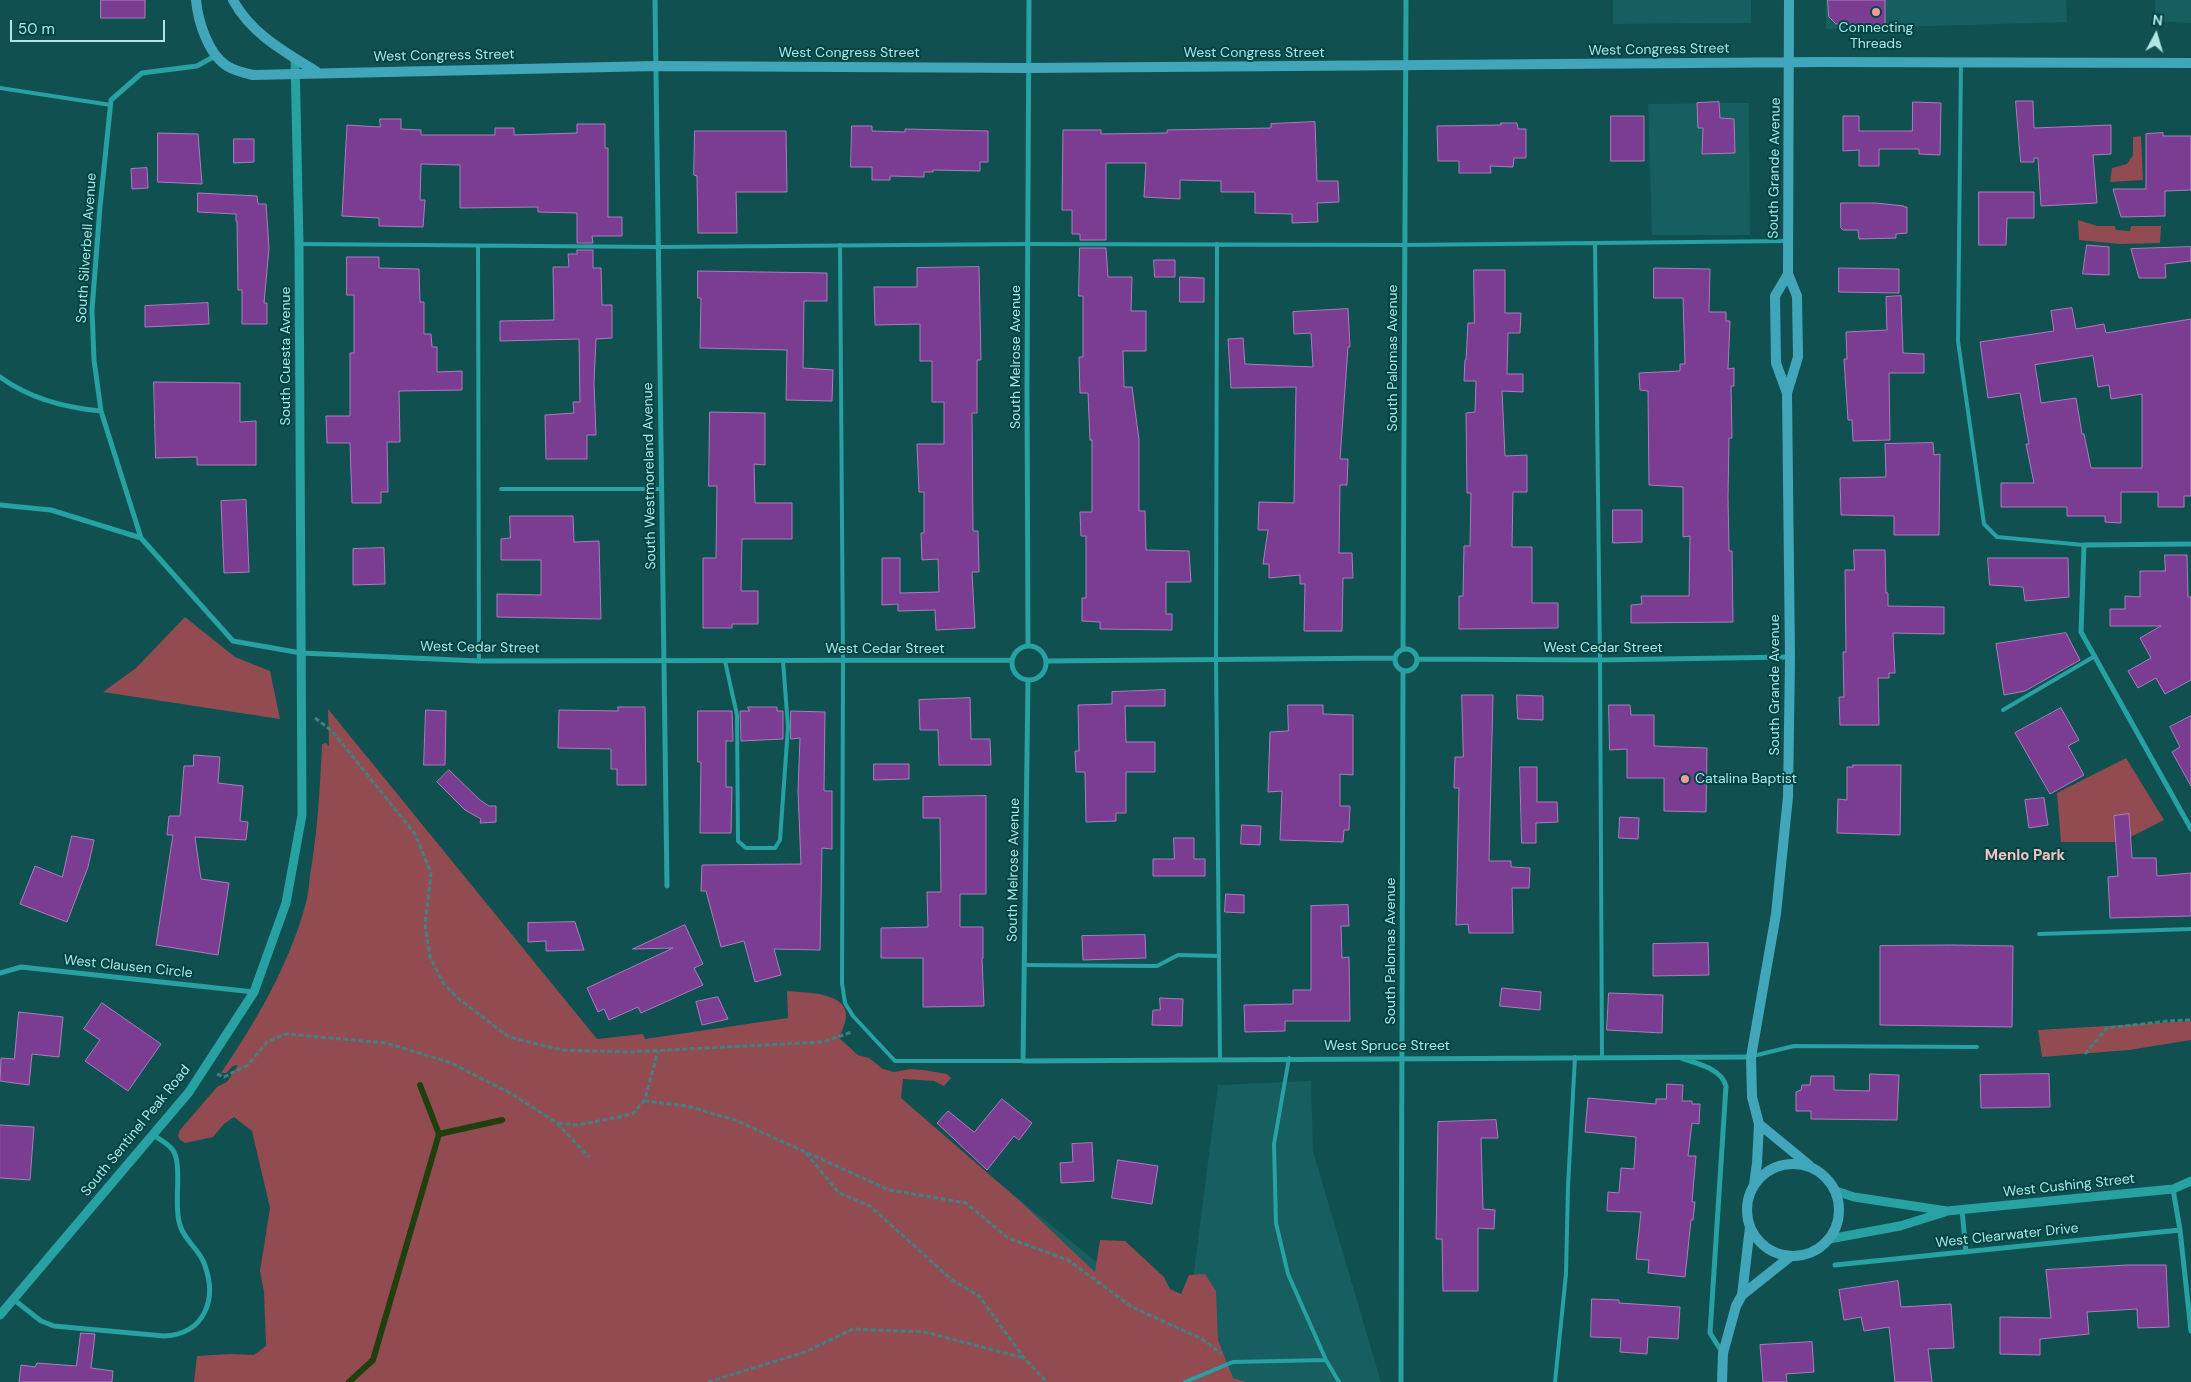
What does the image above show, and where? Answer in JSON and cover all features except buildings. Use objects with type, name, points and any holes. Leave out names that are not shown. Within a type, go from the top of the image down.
[{"type":"main road","points":[[196,0],[200,25],[215,56]]},
{"type":"main road","points":[[233,0],[241,15],[263,37],[317,72]]},
{"type":"main road","name":"South Grande Avenue","points":[[1788,274],[1789,0]]},
{"type":"main road","name":"West Congress Street","points":[[215,56],[227,66],[253,75],[317,72],[655,66],[1028,68],[1789,63],[2191,63]]},
{"type":"main road","points":[[1787,393],[1798,357],[1797,296],[1788,274]]},
{"type":"main road","points":[[1787,393],[1776,362],[1776,296],[1788,274]]},
{"type":"main road","name":"South Grande Avenue","points":[[1754,1185],[1759,1124],[1752,1097],[1751,1057],[1776,914],[1788,797],[1790,657],[1787,393]]},
{"type":"main road","points":[[1742,1295],[1791,1256],[1812,1251],[1829,1239],[1836,1228],[1839,1216],[1839,1203],[1836,1191],[1830,1182],[1759,1124]]},
{"type":"main road","points":[[1722,1382],[1723,1353],[1736,1306],[1742,1295],[1750,1227],[1747,1213],[1748,1198],[1754,1185],[1762,1175],[1774,1168],[1786,1164],[1800,1164],[1812,1168]]},
{"type":"main road","points":[[1750,1227],[1757,1238],[1767,1247],[1778,1253],[1791,1256]]},
{"type":"street","name":"South Westmoreland Avenue","points":[[655,0],[667,886]]},
{"type":"street","name":"South Melrose Avenue","points":[[1028,646],[1027,244],[1029,0]]},
{"type":"street","name":"South Palomas Avenue","points":[[1403,649],[1406,0]]},
{"type":"street","points":[[111,104],[111,100],[142,74],[197,66],[215,56]]},
{"type":"street","name":"South Cuesta Avenue","points":[[295,58],[299,244],[301,654]]},
{"type":"street","name":"South Silverbell Avenue","points":[[111,104],[92,310],[94,360],[102,411],[141,538]]},
{"type":"street","points":[[0,377],[10,384],[48,400],[74,408],[102,411]]},
{"type":"street","points":[[0,505],[51,510],[141,538]]},
{"type":"street","name":"West Cedar Street","points":[[141,538],[233,641],[301,654],[479,661],[1012,660]]},
{"type":"street","points":[[2191,544],[2084,545],[2081,632],[2191,829]]},
{"type":"street","points":[[1028,646],[1038,648],[1046,661],[1041,674],[1028,680],[1016,673],[1012,660],[1019,649],[1028,646]]},
{"type":"street","points":[[1403,649],[1412,651],[1417,659],[1414,667],[1404,671],[1397,667],[1395,658],[1396,653],[1403,649]]},
{"type":"street","name":"South Sentinel Peak Road","points":[[0,1315],[189,1092],[254,992],[286,903],[302,815],[301,654]]},
{"type":"street","name":"West Cedar Street","points":[[1417,659],[1600,660],[1790,657]]},
{"type":"street","points":[[1046,661],[1395,658]]},
{"type":"street","name":"South Palomas Avenue","points":[[1401,1382],[1404,671]]},
{"type":"street","name":"South Melrose Avenue","points":[[1023,1061],[1028,680]]},
{"type":"street","name":"West Clausen Circle","points":[[0,973],[21,966],[254,992]]},
{"type":"street","name":"West Spruce Street","points":[[1023,1061],[1402,1057],[1751,1057]]},
{"type":"street","points":[[1676,1057],[1712,1069],[1724,1077],[1726,1086],[1710,1333],[1723,1353]]},
{"type":"street","points":[[13,1299],[41,1321],[54,1326],[178,1336],[193,1328],[203,1317],[208,1301],[208,1281],[204,1262],[181,1228],[176,1205],[178,1165],[173,1149],[153,1135]]},
{"type":"street","name":"West Cushing Street","points":[[1836,1191],[1854,1197],[1947,1211],[2172,1189],[2191,1181]]},
{"type":"street","points":[[2172,1189],[2180,1230],[2191,1331]]},
{"type":"street","points":[[1962,1210],[1966,1252]]},
{"type":"street","name":"West Cushing Street","points":[[1829,1239],[1900,1226],[1947,1211]]},
{"type":"street","name":"West Clearwater Drive","points":[[1835,1265],[2180,1230]]},
{"type":"lane","points":[[1962,63],[1958,341],[1984,524],[1997,537],[2084,545]]},
{"type":"lane","points":[[0,88],[111,104]]},
{"type":"lane","points":[[299,244],[658,247],[1027,244],[1404,245],[1788,241]]},
{"type":"lane","points":[[1596,243],[1602,1057]]},
{"type":"lane","points":[[1217,244],[1216,660],[1220,1059]]},
{"type":"lane","points":[[478,246],[479,661]]},
{"type":"lane","points":[[840,246],[843,660],[842,983],[844,1003],[862,1028],[895,1061],[1023,1061]]},
{"type":"lane","points":[[502,489],[661,489]]},
{"type":"lane","points":[[2003,710],[2095,656]]},
{"type":"lane","points":[[725,661],[737,714],[738,841],[746,848],[775,848],[780,840],[788,727],[783,661]]},
{"type":"lane","points":[[2039,934],[2191,929]]},
{"type":"lane","points":[[1024,965],[1158,966],[1178,955],[1219,956]]},
{"type":"lane","points":[[1751,1057],[1794,1046],[1977,1047]]},
{"type":"lane","points":[[1556,1382],[1566,1274],[1568,1186],[1575,1057]]},
{"type":"lane","points":[[1289,1058],[1274,1144],[1276,1223],[1288,1274],[1326,1360],[1339,1382]]},
{"type":"lane","points":[[1185,1382],[1233,1362],[1326,1360]]},
{"type":"path","points":[[301,711],[318,719],[332,731],[415,834],[431,873],[425,925],[430,957],[443,982],[459,1000],[510,1036],[562,1050],[629,1052],[823,1042],[862,1028]]},
{"type":"path","points":[[2085,1054],[2107,1028],[2191,1020]]},
{"type":"path","points":[[205,1068],[224,1078],[248,1065],[267,1042],[286,1034],[386,1043],[449,1062],[512,1094],[557,1123],[589,1157]]},
{"type":"path","points":[[557,1123],[578,1125],[633,1114],[644,1100],[658,1050]]},
{"type":"path","points":[[644,1100],[687,1106],[735,1120],[889,1190],[966,1203],[1008,1238],[1068,1260],[1132,1307],[1202,1339],[1233,1362]]},
{"type":"path","points":[[804,1151],[840,1193],[870,1206],[952,1280],[979,1296],[1024,1358],[1047,1382]]},
{"type":"path","points":[[708,1382],[805,1352],[853,1329],[925,1332],[1024,1358]]},
{"type":"shaded area","points":[[1613,0],[1751,0],[1751,23],[1613,24]]},
{"type":"shaded area","points":[[1826,0],[2066,0],[2067,22],[1826,29]]},
{"type":"shaded area","points":[[2155,0],[2191,0],[2191,23],[2155,21]]},
{"type":"shaded area","points":[[1749,103],[1750,235],[1652,235],[1648,104]]},
{"type":"shaded area","points":[[2141,136],[2143,180],[2110,182],[2112,168],[2127,164],[2133,155],[2133,137]]},
{"type":"shaded area","points":[[2078,220],[2097,226],[2115,226],[2116,230],[2130,231],[2131,226],[2161,226],[2160,243],[2120,244],[2079,240]]},
{"type":"shaded area","points":[[185,617],[235,657],[270,671],[280,719],[103,692],[136,668]]},
{"type":"shaded area","points":[[328,709],[597,1039],[643,1034],[645,1039],[788,1018],[787,991],[813,993],[839,1001],[844,1007],[846,1015],[845,1024],[839,1038],[858,1055],[869,1058],[883,1069],[894,1072],[910,1069],[924,1070],[947,1074],[951,1078],[944,1086],[934,1081],[903,1079],[901,1098],[1021,1202],[1095,1272],[1100,1240],[1125,1241],[1164,1277],[1170,1289],[1181,1294],[1189,1275],[1205,1274],[1216,1291],[1218,1340],[1233,1378],[1246,1382],[194,1382],[197,1356],[254,1355],[266,1346],[264,1292],[260,1271],[270,1208],[252,1131],[234,1117],[224,1124],[213,1137],[185,1143],[178,1136],[180,1130],[217,1087],[227,1082],[238,1065],[233,1066],[226,1073],[221,1073],[271,991],[299,926],[307,899],[315,838],[322,744],[326,743],[329,746]]},
{"type":"shaded area","points":[[2126,758],[2164,820],[2121,842],[2061,842],[2057,793]]},
{"type":"shaded area","points":[[2191,1021],[2191,1040],[2129,1050],[2042,1057],[2038,1030]]},
{"type":"shaded area","points":[[1311,1081],[1313,1151],[1381,1382],[914,1382],[927,1125],[1186,1334],[1218,1085]]},
{"type":"waterway","points":[[349,1382],[373,1360],[439,1134],[420,1085]]},
{"type":"waterway","points":[[439,1134],[502,1120]]},
{"type":"place","name":"Connecting Threads","points":[[1876,12]]},
{"type":"place","name":"Catalina Baptist","points":[[1685,779]]},
{"type":"district","name":"Menlo Park","points":[[2025,856]]}]
